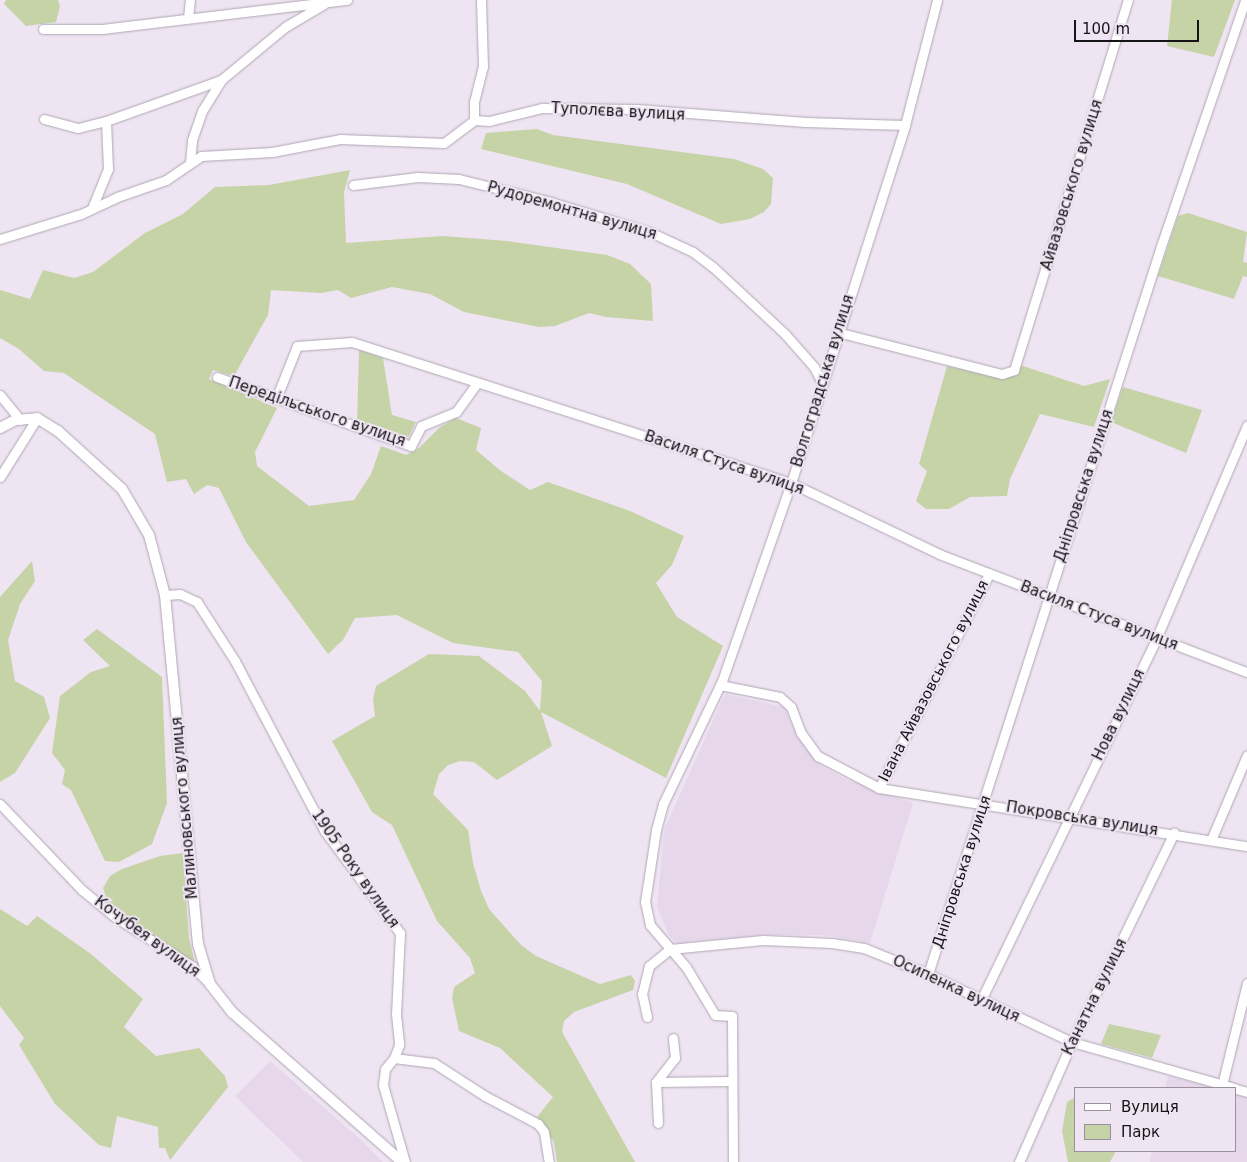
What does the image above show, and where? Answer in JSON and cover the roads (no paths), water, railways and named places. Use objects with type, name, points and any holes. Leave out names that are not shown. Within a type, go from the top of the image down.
[{"type":"main road","points":[[0,428],[20,420],[37,418]]},
{"type":"main road","name":"Малиновського вулиця","points":[[37,418],[88,455],[122,489],[149,535],[165,595],[198,944],[210,984],[233,1013],[404,1162]]},
{"type":"street","points":[[188,18],[190,0]]},
{"type":"street","points":[[43,29],[102,29],[347,0]]},
{"type":"street","points":[[0,239],[92,208],[166,180],[201,156],[272,152],[340,139],[444,144],[474,120],[474,102],[483,66],[480,0]]},
{"type":"street","name":"Волгоградська вулиця","points":[[670,949],[658,936],[646,914],[658,820],[720,685],[791,483],[837,332],[905,125],[937,0]]},
{"type":"street","name":"Айвазовського вулиця","points":[[837,332],[1002,374],[1014,370],[1128,0]]},
{"type":"street","name":"Дніпровська вулиця","points":[[928,974],[984,804],[1161,246],[1245,0]]},
{"type":"street","points":[[190,163],[192,140],[202,111],[221,80],[285,27],[328,1]]},
{"type":"street","points":[[44,119],[78,128],[106,121],[221,80]]},
{"type":"street","name":"Туполєва вулиця","points":[[474,120],[489,121],[542,108],[596,108],[806,122],[905,125]]},
{"type":"street","points":[[92,208],[108,169],[106,121]]},
{"type":"street","name":"Рудоремонтна вулиця","points":[[353,185],[418,177],[459,179],[533,197],[650,232],[693,252],[713,267],[785,334],[814,367],[822,383]]},
{"type":"street","name":"Василя Стуса вулиця","points":[[276,399],[298,346],[337,341],[352,342],[791,483],[988,574],[1050,595],[1156,639],[1247,672]]},
{"type":"street","name":"Передільського вулиця","points":[[217,377],[412,446],[421,426],[456,412],[477,383]]},
{"type":"street","points":[[0,395],[20,420]]},
{"type":"street","points":[[0,477],[37,418]]},
{"type":"street","name":"Нова вулиця","points":[[981,1000],[1156,639],[1247,426]]},
{"type":"street","name":"Івана Айвазовського вулиця","points":[[879,788],[988,574]]},
{"type":"street","name":"1905 Року вулиця","points":[[165,595],[180,594],[197,602],[235,661],[324,830],[400,934],[396,1014],[399,1045],[394,1058],[384,1069],[383,1085],[404,1162]]},
{"type":"street","name":"Покровська вулиця","points":[[720,685],[780,697],[791,707],[801,733],[818,756],[879,788],[1247,846]]},
{"type":"street","points":[[1212,840],[1247,755]]},
{"type":"street","name":"Кочубея вулиця","points":[[0,804],[82,890],[115,917],[192,966],[210,984]]},
{"type":"street","name":"Канатна вулиця","points":[[1019,1162],[1072,1042],[1174,833]]},
{"type":"street","name":"Осипенка вулиця","points":[[670,949],[732,941],[832,942],[864,948],[928,974],[1072,1042],[1231,1087]]},
{"type":"street","points":[[647,1017],[642,994],[649,966],[670,949],[704,993],[716,1015],[732,1016],[733,1162]]},
{"type":"street","points":[[1222,1085],[1247,983]]},
{"type":"street","points":[[658,1123],[656,1082],[675,1058],[673,1038]]},
{"type":"street","points":[[394,1058],[434,1062],[485,1096],[538,1124],[544,1132],[549,1162]]},
{"type":"street","points":[[656,1082],[732,1081]]}]
